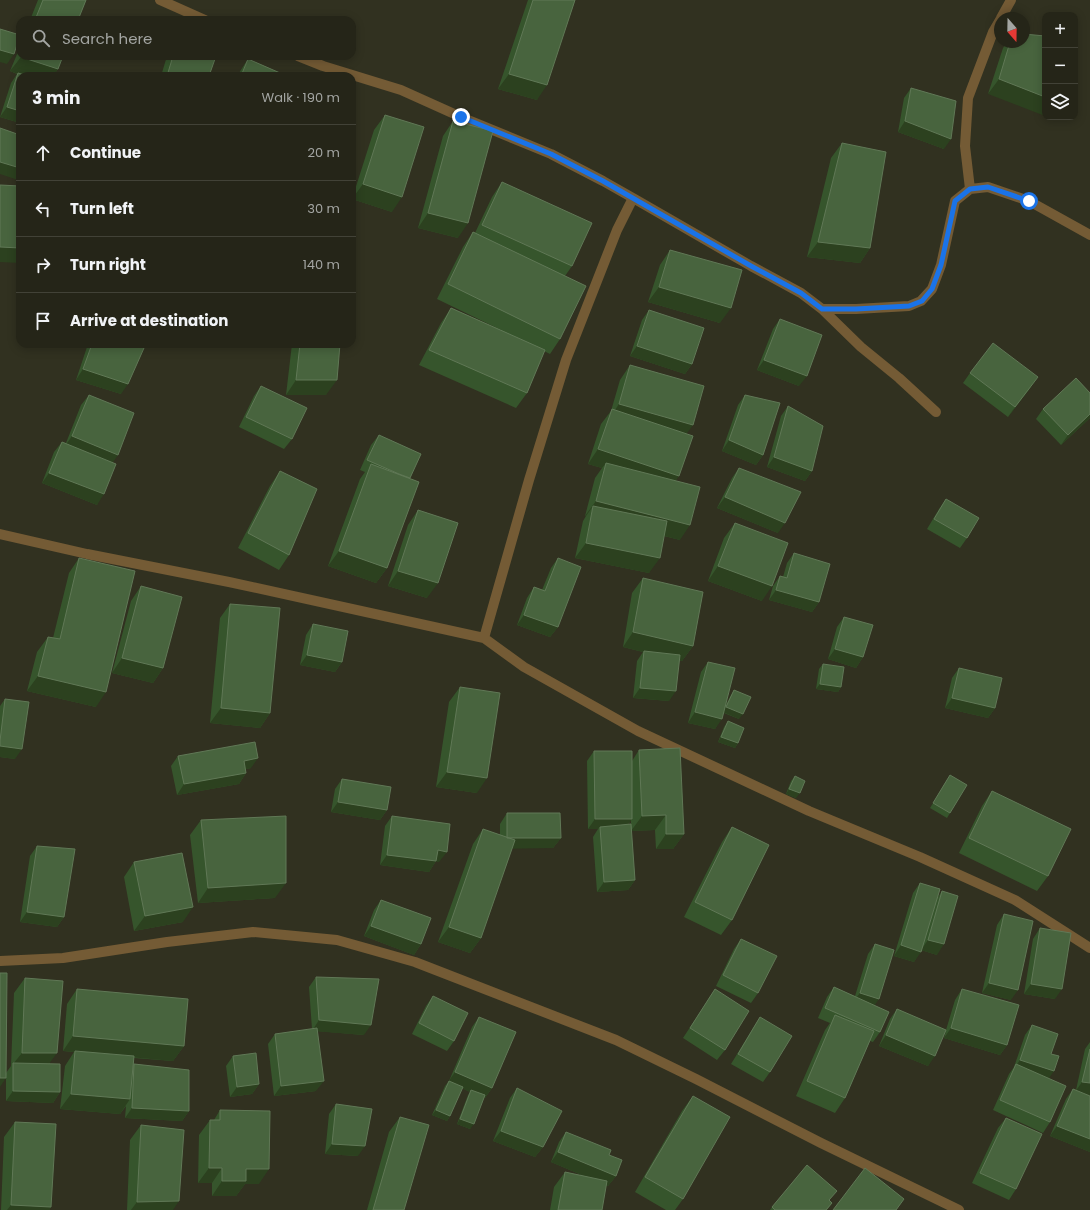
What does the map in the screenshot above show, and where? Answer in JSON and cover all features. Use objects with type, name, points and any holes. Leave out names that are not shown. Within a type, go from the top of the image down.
[{"type":"street","points":[[160,0],[197,16]]},
{"type":"street","points":[[1004,12],[1011,0]]},
{"type":"street","points":[[970,189],[964,146],[968,98],[994,30]]},
{"type":"street","points":[[308,60],[342,72]]},
{"type":"street","points":[[356,76],[401,90],[461,117],[551,154],[603,181],[801,293],[822,309],[861,347],[899,378],[936,412]]},
{"type":"street","points":[[822,309],[909,306],[922,301],[932,289],[941,265],[955,201],[970,189],[988,187],[1029,201],[1090,235]]},
{"type":"street","points":[[484,638],[529,480],[566,360],[617,230],[632,198]]},
{"type":"street","points":[[0,534],[87,554],[228,582],[484,638],[524,667],[638,732],[809,811],[920,857],[1015,900],[1090,948]]},
{"type":"street","points":[[0,961],[63,958],[167,942],[253,932],[337,940],[415,962],[616,1040],[959,1210]]},
{"type":"building","points":[[43,0],[86,0],[80,16],[37,16]]},
{"type":"building","points":[[533,0],[575,0],[547,85],[509,74]]},
{"type":"building","points":[[0,29],[16,34],[16,48],[14,54],[0,50]]},
{"type":"building","points":[[1030,35],[1042,36],[1042,96],[999,79],[1008,48],[1030,48]]},
{"type":"building","points":[[30,60],[61,60],[58,69]]},
{"type":"building","points":[[172,60],[215,60],[210,72],[168,72]]},
{"type":"building","points":[[248,60],[250,60],[278,72],[243,72]]},
{"type":"building","points":[[16,79],[16,110],[7,107]]},
{"type":"building","points":[[911,88],[956,101],[951,139],[905,121]]},
{"type":"building","points":[[385,115],[424,127],[402,197],[363,184]]},
{"type":"building","points":[[453,121],[493,131],[468,223],[428,213]]},
{"type":"building","points":[[0,128],[16,134],[16,167],[0,162]]},
{"type":"building","points":[[842,143],[886,152],[870,248],[818,242]]},
{"type":"building","points":[[502,182],[592,223],[572,266],[482,225]]},
{"type":"building","points":[[0,185],[16,186],[16,248],[0,247]]},
{"type":"building","points":[[473,232],[586,286],[560,339],[448,284]]},
{"type":"building","points":[[670,250],[742,270],[731,308],[659,287]]},
{"type":"building","points":[[451,308],[545,350],[527,393],[429,350]]},
{"type":"building","points":[[649,310],[704,328],[692,364],[637,346]]},
{"type":"building","points":[[780,319],[822,335],[807,376],[764,360]]},
{"type":"building","points":[[993,343],[1038,377],[1015,407],[970,373]]},
{"type":"building","points":[[91,348],[144,348],[128,384],[83,369]]},
{"type":"building","points":[[300,348],[340,348],[337,380],[296,380]]},
{"type":"building","points":[[630,365],[704,386],[693,425],[619,404]]},
{"type":"building","points":[[1076,378],[1090,393],[1090,414],[1068,435],[1043,409]]},
{"type":"building","points":[[261,386],[307,408],[292,439],[246,417]]},
{"type":"building","points":[[89,395],[134,413],[118,455],[72,436]]},
{"type":"building","points":[[745,395],[780,403],[763,455],[729,440]]},
{"type":"building","points":[[788,406],[823,426],[812,471],[774,457]]},
{"type":"building","points":[[612,409],[693,436],[679,476],[598,449]]},
{"type":"building","points":[[379,435],[421,454],[410,478],[367,460]]},
{"type":"building","points":[[62,442],[116,464],[104,494],[49,473]]},
{"type":"building","points":[[606,463],[700,487],[690,525],[596,501]]},
{"type":"building","points":[[371,464],[419,482],[387,568],[339,551]]},
{"type":"building","points":[[739,468],[801,492],[785,523],[725,497]]},
{"type":"building","points":[[280,471],[317,489],[289,555],[248,533]]},
{"type":"building","points":[[946,499],[979,518],[967,538],[934,519]]},
{"type":"building","points":[[593,506],[667,521],[660,558],[586,543]]},
{"type":"building","points":[[418,510],[458,523],[438,583],[398,571]]},
{"type":"building","points":[[735,523],[788,543],[772,586],[718,566]]},
{"type":"building","points":[[794,553],[830,564],[819,602],[776,590],[780,576],[787,578]]},
{"type":"building","points":[[79,558],[135,571],[106,692],[38,676],[48,637],[60,639]]},
{"type":"building","points":[[558,558],[581,567],[558,627],[524,615],[534,587],[545,591]]},
{"type":"building","points":[[643,578],[703,592],[693,646],[633,632]]},
{"type":"building","points":[[141,586],[182,597],[163,668],[122,658]]},
{"type":"building","points":[[230,604],[280,608],[270,713],[221,708]]},
{"type":"building","points":[[844,617],[873,625],[863,657],[835,649]]},
{"type":"building","points":[[313,624],[348,631],[342,662],[307,655]]},
{"type":"building","points":[[644,651],[680,655],[676,691],[640,688]]},
{"type":"building","points":[[708,662],[735,668],[722,719],[695,712]]},
{"type":"building","points":[[823,664],[844,667],[841,687],[820,684]]},
{"type":"building","points":[[959,668],[1002,678],[995,708],[952,698]]},
{"type":"building","points":[[460,687],[500,693],[487,778],[447,772]]},
{"type":"building","points":[[734,690],[751,697],[743,714],[726,707]]},
{"type":"building","points":[[5,699],[29,702],[22,749],[0,746]]},
{"type":"building","points":[[728,721],[744,728],[738,743],[721,737]]},
{"type":"building","points":[[255,742],[258,758],[244,761],[246,773],[184,784],[178,756]]},
{"type":"building","points":[[680,748],[684,834],[666,834],[666,815],[642,816],[639,750]]},
{"type":"building","points":[[594,751],[632,751],[632,819],[595,819]]},
{"type":"building","points":[[950,775],[967,785],[950,813],[933,803]]},
{"type":"building","points":[[795,776],[805,781],[800,793],[789,789]]},
{"type":"building","points":[[342,779],[391,787],[387,810],[338,802]]},
{"type":"building","points":[[992,791],[1071,829],[1048,876],[969,838]]},
{"type":"building","points":[[507,813],[560,813],[561,838],[507,838]]},
{"type":"building","points":[[286,816],[286,883],[208,888],[201,820]]},
{"type":"building","points":[[392,816],[450,824],[447,852],[438,850],[436,861],[387,855]]},
{"type":"building","points":[[631,824],[635,880],[604,882],[600,827]]},
{"type":"building","points":[[732,827],[769,845],[732,920],[695,902]]},
{"type":"building","points":[[483,829],[515,840],[481,938],[449,927]]},
{"type":"building","points":[[37,846],[75,849],[64,917],[27,912]]},
{"type":"building","points":[[182,853],[193,907],[145,916],[134,862]]},
{"type":"building","points":[[920,883],[940,889],[921,952],[901,945]]},
{"type":"building","points":[[942,891],[958,896],[944,944],[928,940]]},
{"type":"building","points":[[381,900],[431,918],[421,944],[371,926]]},
{"type":"building","points":[[1004,914],[1033,921],[1018,990],[989,983]]},
{"type":"building","points":[[1040,928],[1071,933],[1062,989],[1031,984]]},
{"type":"building","points":[[741,939],[777,956],[758,993],[723,975]]},
{"type":"building","points":[[875,944],[894,950],[879,999],[860,993]]},
{"type":"building","points":[[0,973],[7,973],[6,1078],[0,1078]]},
{"type":"building","points":[[316,977],[379,979],[371,1025],[319,1020]]},
{"type":"building","points":[[25,978],[63,981],[57,1053],[22,1053]]},
{"type":"building","points":[[834,987],[889,1012],[880,1032],[825,1008]]},
{"type":"building","points":[[77,989],[188,999],[184,1046],[73,1036]]},
{"type":"building","points":[[715,989],[749,1011],[725,1050],[690,1028]]},
{"type":"building","points":[[962,989],[1019,1005],[1007,1045],[951,1028]]},
{"type":"building","points":[[433,996],[468,1013],[454,1041],[419,1023]]},
{"type":"building","points":[[897,1009],[946,1030],[935,1056],[886,1035]]},
{"type":"building","points":[[835,1015],[874,1031],[845,1098],[807,1081]]},
{"type":"building","points":[[479,1017],[516,1032],[492,1088],[455,1072]]},
{"type":"building","points":[[760,1017],[792,1036],[770,1072],[738,1054]]},
{"type":"building","points":[[1032,1025],[1058,1034],[1051,1054],[1059,1056],[1054,1071],[1020,1060]]},
{"type":"building","points":[[317,1028],[324,1081],[281,1086],[275,1034]]},
{"type":"building","points":[[1090,1049],[1090,1083],[1082,1082]]},
{"type":"building","points":[[75,1051],[134,1056],[130,1099],[71,1094]]},
{"type":"building","points":[[256,1053],[259,1084],[237,1087],[233,1056]]},
{"type":"building","points":[[13,1063],[60,1064],[60,1092],[13,1091]]},
{"type":"building","points":[[134,1064],[189,1070],[189,1111],[132,1108]]},
{"type":"building","points":[[1016,1064],[1066,1086],[1050,1122],[1000,1100]]},
{"type":"building","points":[[449,1081],[463,1087],[450,1116],[436,1110]]},
{"type":"building","points":[[517,1088],[562,1111],[543,1147],[501,1131]]},
{"type":"building","points":[[1073,1089],[1090,1096],[1090,1139],[1057,1126]]},
{"type":"building","points":[[471,1090],[485,1095],[474,1124],[460,1119]]},
{"type":"building","points":[[693,1096],[730,1117],[683,1199],[645,1177]]},
{"type":"building","points":[[336,1104],[372,1109],[365,1146],[332,1144]]},
{"type":"building","points":[[220,1110],[270,1111],[269,1169],[246,1169],[246,1181],[222,1181],[222,1168],[209,1168],[210,1120],[220,1120]]},
{"type":"building","points":[[400,1117],[429,1125],[404,1210],[373,1210]]},
{"type":"building","points":[[1006,1118],[1042,1134],[1016,1189],[980,1173]]},
{"type":"building","points":[[15,1122],[56,1124],[51,1207],[11,1205]]},
{"type":"building","points":[[141,1125],[184,1130],[179,1201],[137,1202]]},
{"type":"building","points":[[566,1132],[611,1150],[609,1155],[622,1160],[616,1176],[558,1152]]},
{"type":"building","points":[[807,1165],[837,1191],[829,1200],[832,1203],[826,1210],[775,1210],[772,1207]]},
{"type":"building","points":[[865,1168],[904,1199],[896,1210],[833,1210]]},
{"type":"building","points":[[565,1172],[607,1181],[602,1210],[558,1210]]},
{"type":"route","points":[[461,117],[551,154],[603,181],[801,293],[822,309],[909,306],[922,301],[932,289],[941,265],[955,201],[970,189],[988,187],[1029,201]]}]
